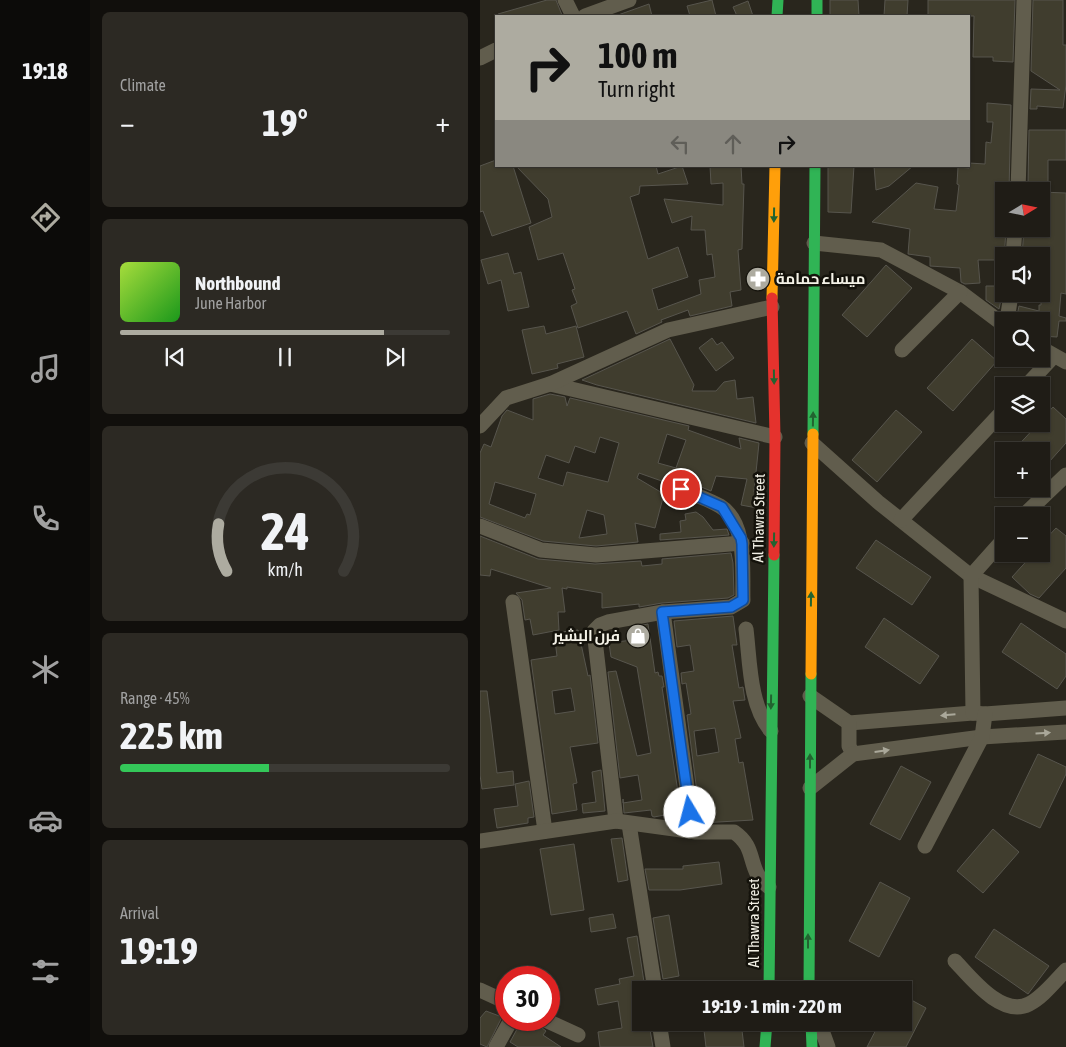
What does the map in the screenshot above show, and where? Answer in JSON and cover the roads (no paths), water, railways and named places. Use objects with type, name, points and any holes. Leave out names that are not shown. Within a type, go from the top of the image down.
[{"type":"main road","points":[[777,15],[778,0]]},
{"type":"main road","points":[[817,0],[817,15]]},
{"type":"main road","name":"Al Thawra Street","points":[[768,981],[775,437],[772,307],[775,167]]},
{"type":"main road","points":[[809,981],[815,167]]},
{"type":"main road","points":[[765,1047],[766,1031]]},
{"type":"main road","points":[[811,1031],[812,1047]]},
{"type":"street","points":[[565,0],[572,15]]},
{"type":"street","points":[[588,15],[629,0]]},
{"type":"street","points":[[1018,182],[1024,0]]},
{"type":"street","points":[[480,58],[495,50]]},
{"type":"street","points":[[814,244],[881,250],[960,292],[995,318]]},
{"type":"street","points":[[902,350],[960,292]]},
{"type":"street","points":[[480,426],[506,398],[550,384],[668,330],[772,307]]},
{"type":"street","points":[[1037,377],[1060,359]]},
{"type":"street","points":[[550,384],[775,437]]},
{"type":"street","points":[[901,520],[995,420]]},
{"type":"street","points":[[812,443],[901,520],[971,576],[1066,622]]},
{"type":"street","points":[[1033,507],[1066,475]]},
{"type":"street","points":[[653,981],[623,823],[594,631],[600,625],[608,622],[662,612],[731,607],[743,600],[741,538],[722,507],[681,489]]},
{"type":"street","points":[[480,526],[541,550],[596,555],[742,544]]},
{"type":"street","points":[[924,846],[982,737],[971,576],[995,549]]},
{"type":"street","points":[[513,602],[545,831]]},
{"type":"street","points":[[662,612],[693,831]]},
{"type":"street","points":[[746,629],[755,695],[762,720],[771,731]]},
{"type":"street","points":[[810,696],[849,723],[1066,708]]},
{"type":"street","points":[[849,723],[849,746],[853,754]]},
{"type":"street","points":[[810,788],[853,754],[982,737],[1066,732]]},
{"type":"street","points":[[480,841],[545,831],[623,823],[693,831],[734,832],[750,850],[753,868],[758,879],[769,887]]},
{"type":"street","points":[[954,961],[993,1000],[1019,1007],[1034,1000],[1066,970]]},
{"type":"street","points":[[483,995],[495,999]]},
{"type":"street","points":[[560,1027],[578,1036]]},
{"type":"street","points":[[496,1047],[505,1031]]},
{"type":"street","points":[[660,1031],[662,1047]]},
{"type":"street","points":[[822,1031],[828,1047]]},
{"type":"place","name":"ميساء حمامة","points":[[758,279]]},
{"type":"place","name":"فرن البشير","points":[[638,636]]}]
